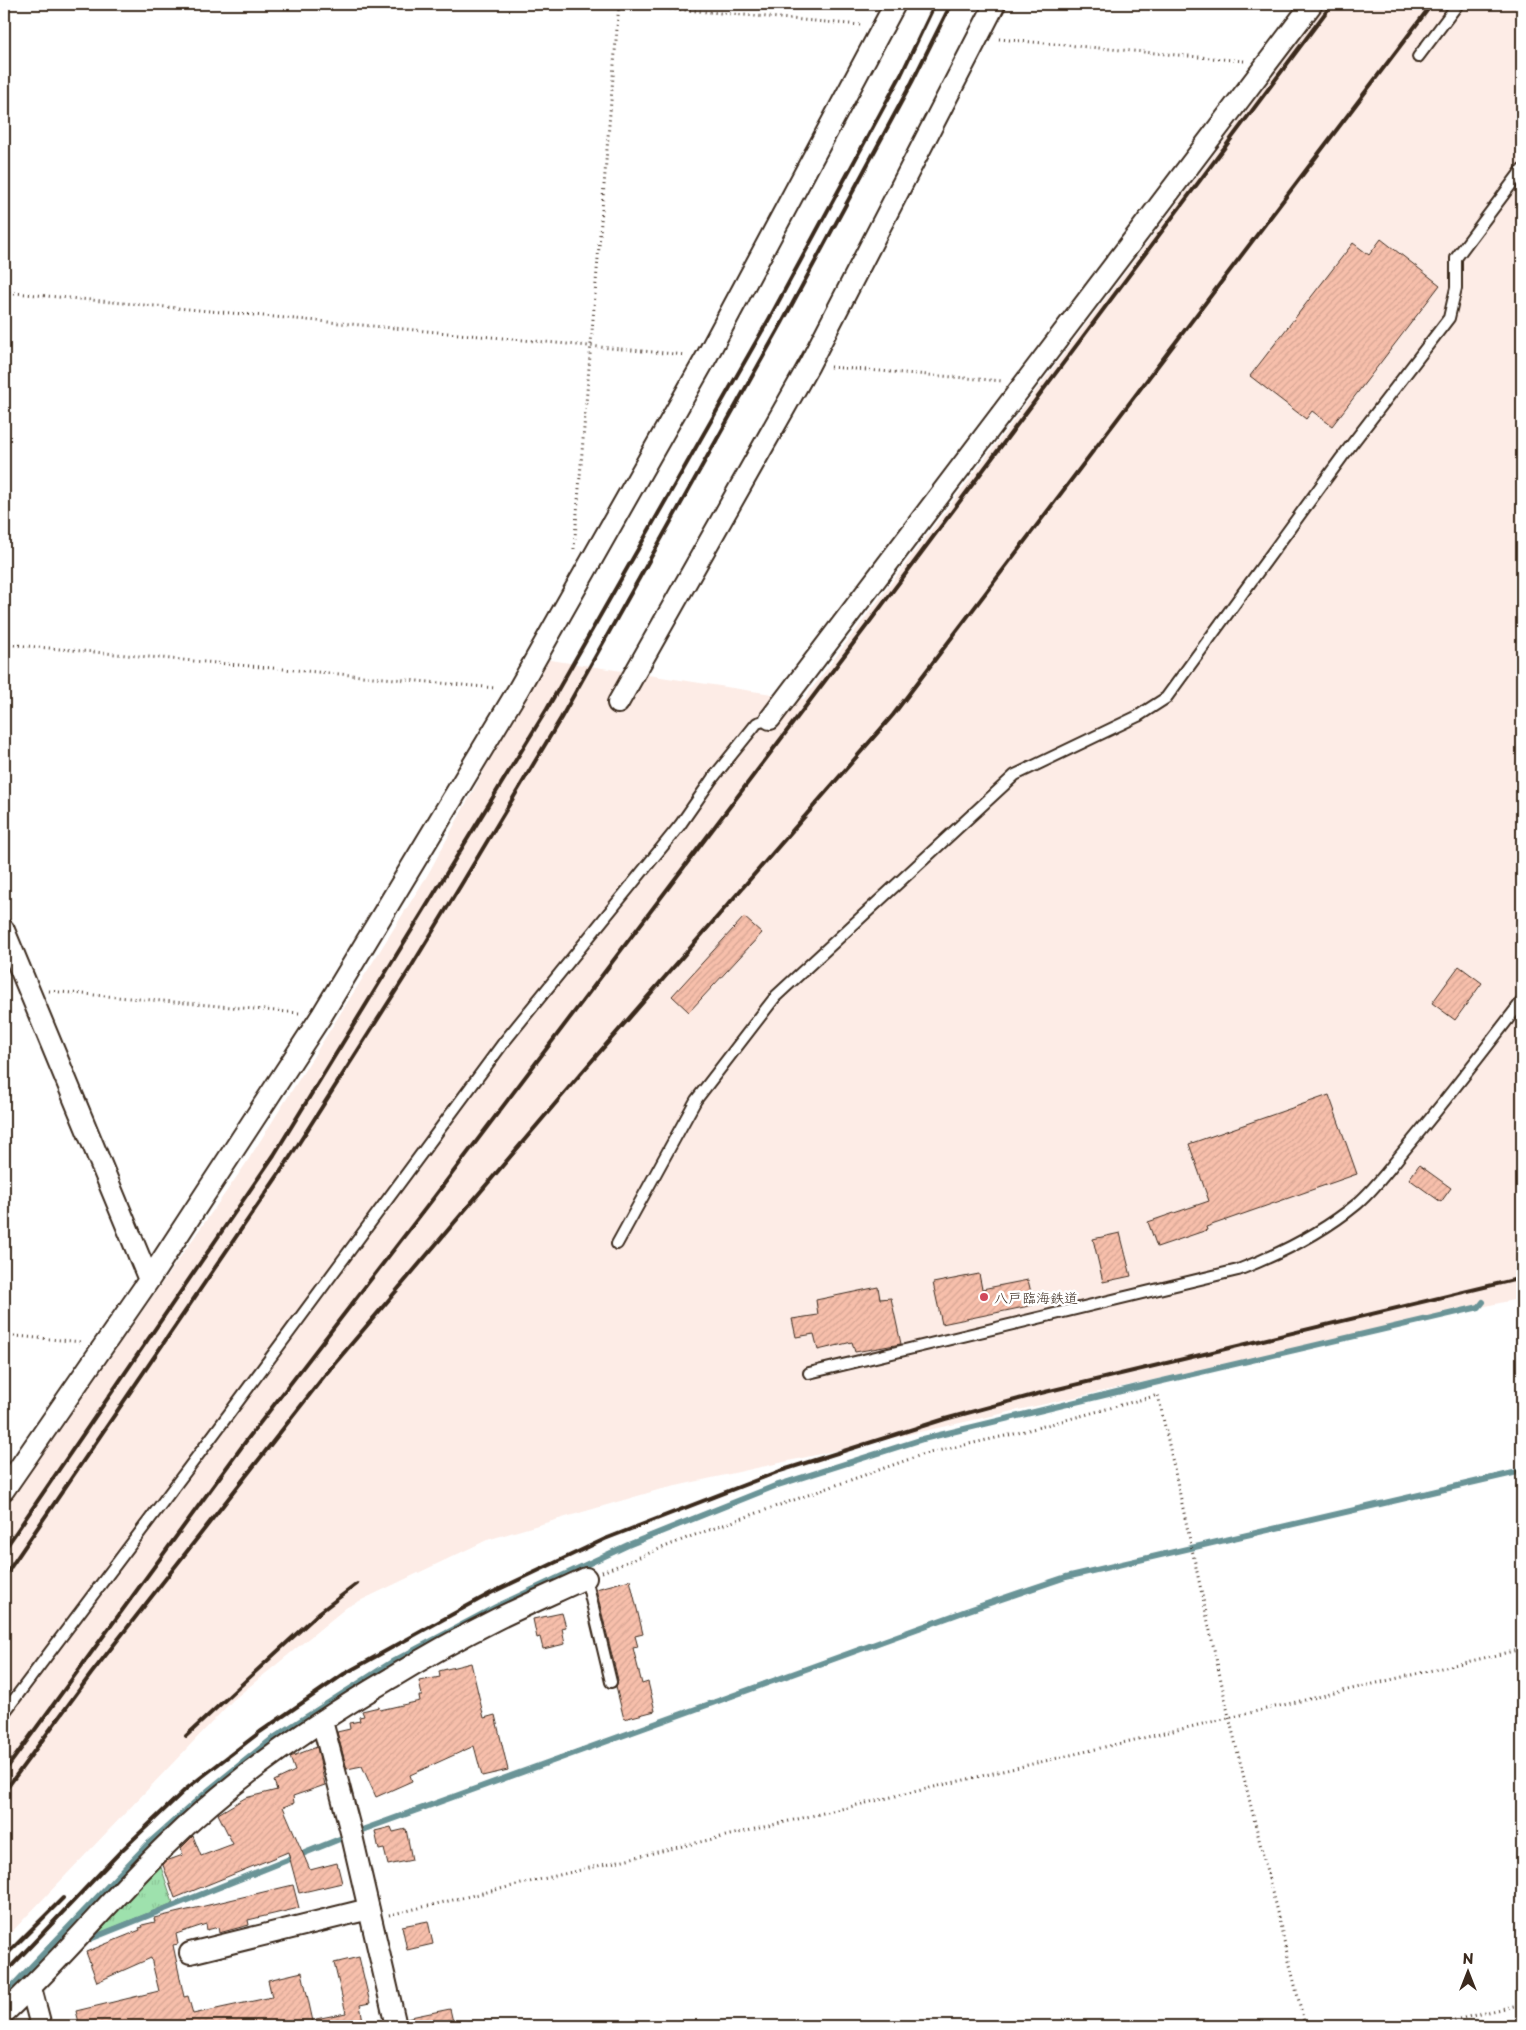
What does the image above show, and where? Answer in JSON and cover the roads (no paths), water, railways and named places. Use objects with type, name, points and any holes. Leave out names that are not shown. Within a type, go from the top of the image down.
[{"type":"street","points":[[4,1490],[149,1280],[322,1015],[518,690],[707,356],[895,4]]},
{"type":"street","points":[[618,703],[809,365],[995,4]]},
{"type":"street","points":[[770,719],[1312,4]]},
{"type":"street","points":[[4,930],[149,1280]]},
{"type":"street","points":[[4,2013],[167,1844],[230,1788],[322,1721],[423,1659],[495,1620],[586,1578]]},
{"type":"street","points":[[322,1721],[396,2026]]},
{"type":"street","points":[[190,1953],[370,1914]]},
{"type":"street","points":[[30,1988],[41,2026]]},
{"type":"lane","points":[[1418,57],[1458,4]]},
{"type":"lane","points":[[617,1244],[696,1100],[776,996],[1015,775],[1138,716],[1166,698],[1342,457],[1449,318],[1456,288],[1456,258],[1522,170]]},
{"type":"lane","points":[[4,1713],[214,1434],[504,1042],[680,825],[712,779],[757,723],[770,719]]},
{"type":"lane","points":[[809,1373],[1238,1270],[1275,1255],[1337,1219],[1358,1203],[1376,1185],[1444,1102],[1522,1001]]},
{"type":"lane","points":[[586,1578],[611,1682]]},
{"type":"waterway","points":[[4,1995],[148,1844],[210,1789],[272,1739],[392,1662],[496,1607],[628,1545],[775,1486],[923,1439],[1479,1307],[1483,1302]]},
{"type":"waterway","points":[[85,1941],[362,1830],[966,1611],[1066,1577],[1522,1471]]},
{"type":"railway","points":[[4,1550],[274,1155],[547,709],[769,319],[901,75],[935,4]]},
{"type":"railway","points":[[4,1577],[285,1165],[461,885],[561,718],[782,323],[912,82],[951,4]]},
{"type":"railway","points":[[4,1772],[246,1441],[432,1200],[871,620],[1332,4]]},
{"type":"railway","points":[[4,1792],[91,1674],[325,1375],[577,1078],[893,715],[1432,4]]},
{"type":"railway","points":[[4,1974],[121,1851],[186,1789],[260,1732],[344,1674],[491,1593],[605,1539],[780,1471],[945,1419],[1041,1393],[1522,1278]]},
{"type":"railway","points":[[186,1736],[320,1612],[357,1584]]},
{"type":"railway","points":[[4,1957],[63,1898]]},
{"type":"place","name":"八戸臨海鉄道","points":[[984,1297]]}]
